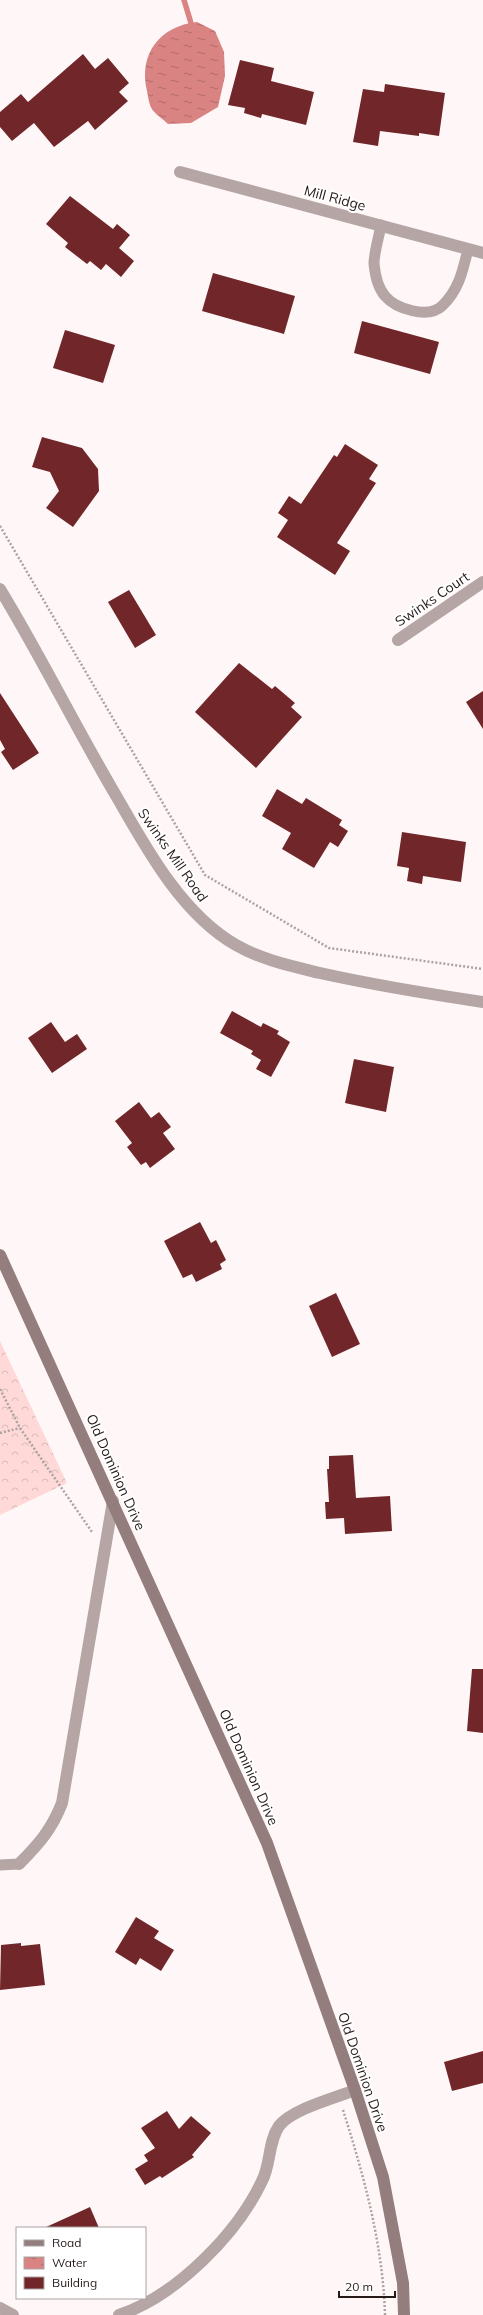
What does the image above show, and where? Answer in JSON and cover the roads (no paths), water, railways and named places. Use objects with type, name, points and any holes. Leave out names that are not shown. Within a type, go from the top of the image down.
[{"type":"main road","name":"Old Dominion Drive","points":[[0,1255],[113,1500],[266,1843],[355,2090],[383,2177],[403,2283],[404,2315]]},
{"type":"street","name":"Mill Ridge","points":[[180,172],[483,253]]},
{"type":"street","name":"Swinks Court","points":[[398,640],[483,582]]},
{"type":"street","name":"Swinks Mill Road","points":[[0,589],[25,630],[83,739],[143,843],[191,908],[212,928],[235,945],[261,957],[288,965],[342,978],[483,1002]]},
{"type":"street","points":[[19,1864],[43,1839],[54,1823],[62,1803],[113,1500]]},
{"type":"street","points":[[120,2315],[157,2297],[194,2270],[240,2218],[254,2199],[263,2179],[273,2139],[280,2126],[290,2116],[355,2090]]},
{"type":"street","points":[[0,2308],[13,2315]]},
{"type":"lane","points":[[381,225],[374,264],[378,283],[384,295],[394,305],[424,313],[441,307],[455,292],[462,274],[468,249]]},
{"type":"lane","points":[[0,1865],[19,1864]]},
{"type":"water","points":[[197,22],[215,31],[224,52],[225,76],[218,107],[191,123],[168,124],[155,113],[148,98],[145,78],[149,54],[155,44],[172,29]]},
{"type":"waterway","points":[[184,0],[191,23],[190,29]]}]
